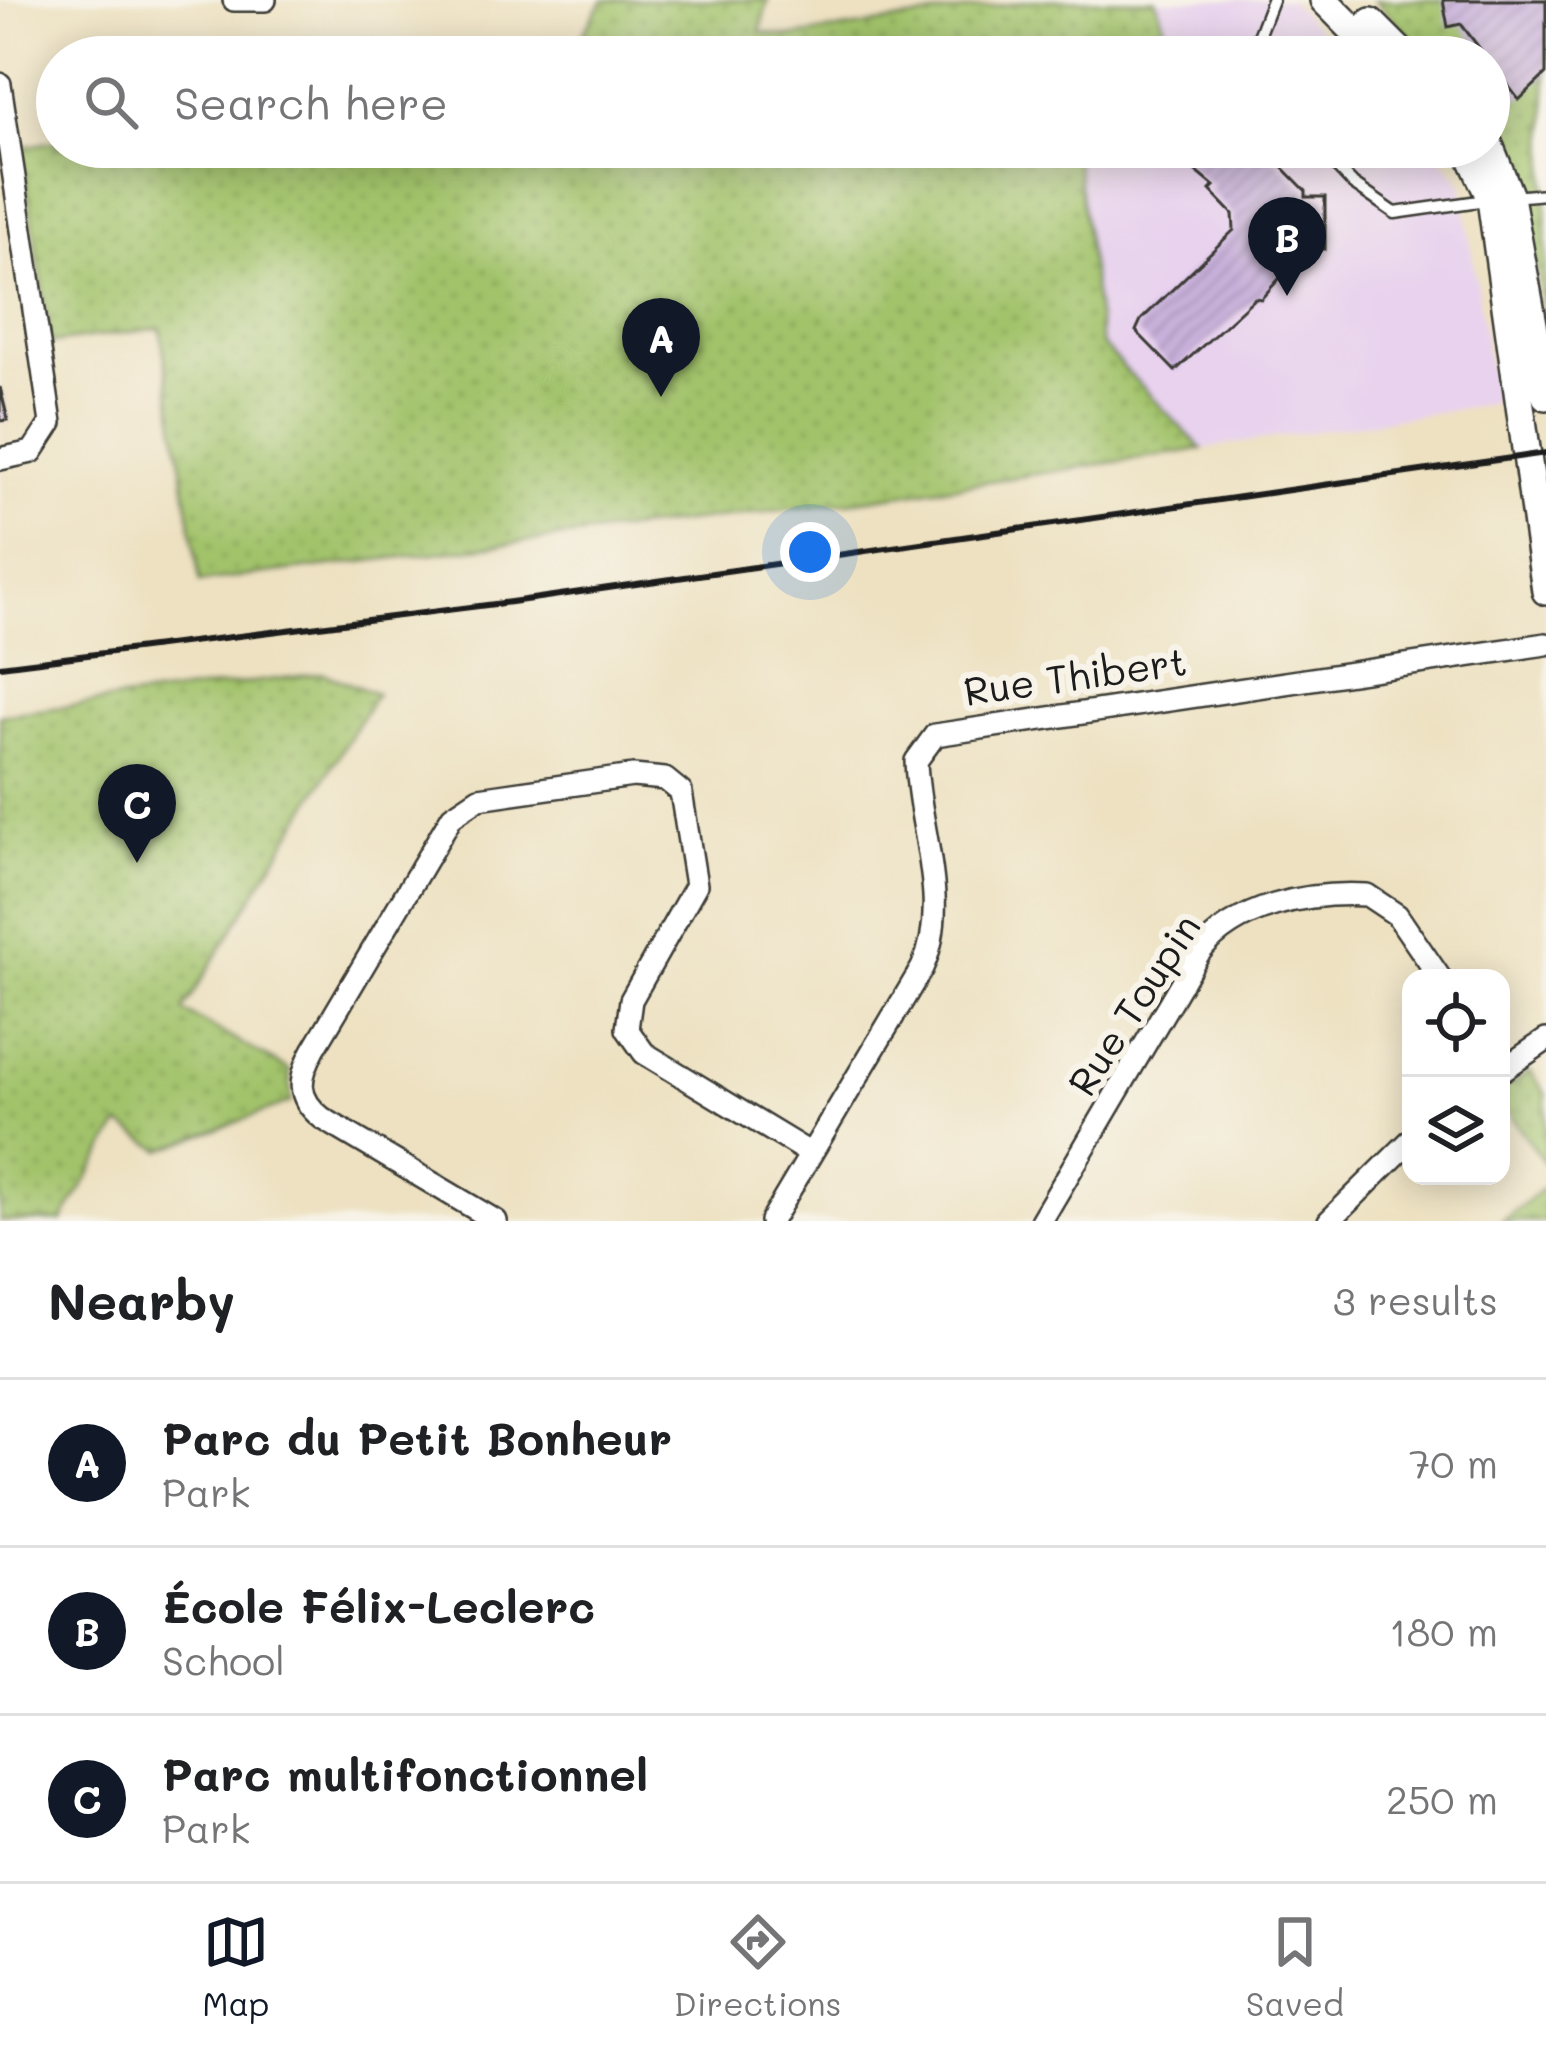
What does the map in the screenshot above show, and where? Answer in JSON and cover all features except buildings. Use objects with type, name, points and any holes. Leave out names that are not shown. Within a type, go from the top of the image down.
[{"type":"street","points":[[234,0],[265,0]]},
{"type":"street","points":[[1324,0],[1359,36]]},
{"type":"street","points":[[1350,0],[1385,36]]},
{"type":"street","points":[[0,84],[51,423],[32,452],[0,459]]},
{"type":"street","points":[[1481,168],[1500,198],[1546,590]]},
{"type":"street","points":[[1494,168],[1543,364],[1546,396]]},
{"type":"street","name":"Rue Thibert","points":[[771,1221],[933,942],[934,903],[916,761],[934,735],[1546,644]]},
{"type":"street","points":[[490,1219],[322,1118],[303,1098],[300,1087],[314,1049],[452,816],[479,798],[645,775],[673,784],[685,802],[696,885],[631,1000],[627,1029],[644,1053],[812,1154]]},
{"type":"street","name":"Rue Toupin","points":[[1041,1221],[1199,953],[1229,922],[1268,907],[1355,894],[1378,898],[1397,915],[1434,969]]},
{"type":"street","points":[[1510,1064],[1546,1040]]},
{"type":"street","points":[[1329,1221],[1402,1149]]},
{"type":"lane","points":[[1258,36],[1272,0]]},
{"type":"lane","points":[[1341,168],[1395,213],[1546,194]]},
{"type":"shaded area","points":[[1156,0],[1289,0],[1324,36],[1167,36]]},
{"type":"shaded area","points":[[1077,168],[1450,168],[1462,183],[1494,403],[1202,449],[1101,344]]},
{"type":"green space","points":[[603,0],[768,0],[760,32],[784,36],[582,36]]},
{"type":"green space","points":[[1037,0],[1156,0],[1168,36],[797,36]]},
{"type":"green space","points":[[1375,0],[1546,0],[1546,321],[1522,175],[1510,154],[1510,36],[1410,36]]},
{"type":"green space","points":[[36,144],[36,168],[1077,168],[1101,344],[1202,449],[863,500],[200,582],[160,328],[51,343],[21,147]]},
{"type":"green space","points":[[323,673],[376,694],[183,1011],[289,1070],[291,1102],[162,1150],[120,1125],[62,1221],[0,1221],[0,715]]},
{"type":"green space","points":[[1530,1071],[1546,1094],[1546,1166],[1510,1114],[1510,1085]]},
{"type":"green space","points":[[1546,1186],[1546,1221],[1502,1221]]},
{"type":"railway","points":[[0,666],[511,602],[1546,453]]},
{"type":"place","name":"École Félix-Leclerc","points":[[1287,296]]},
{"type":"place","name":"Parc du Petit Bonheur","points":[[661,397]]},
{"type":"place","name":"Parc multifonctionnel","points":[[137,863]]}]
